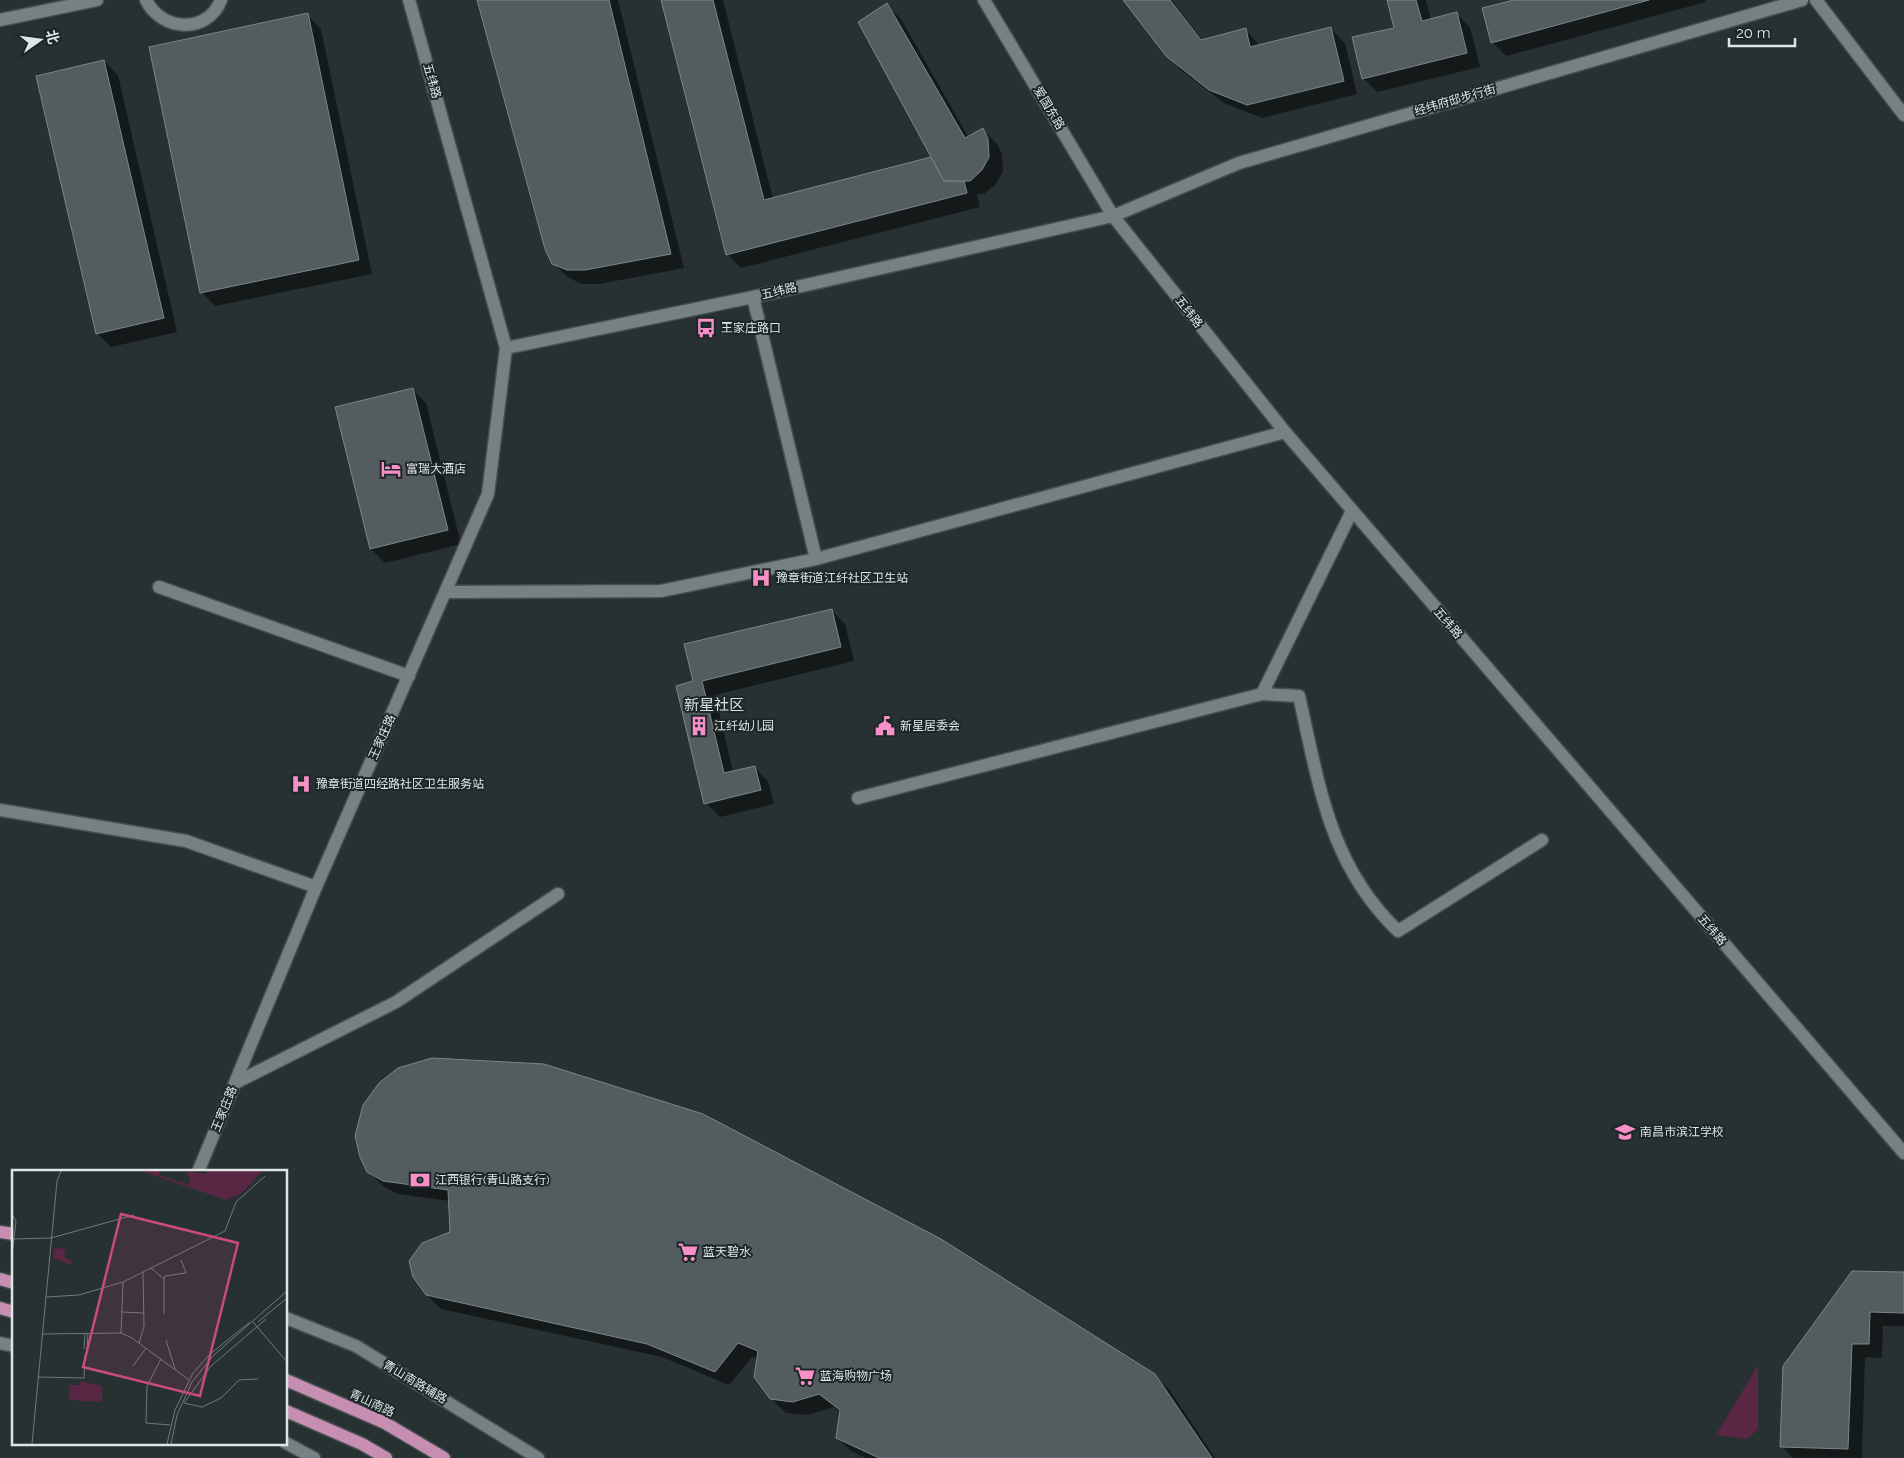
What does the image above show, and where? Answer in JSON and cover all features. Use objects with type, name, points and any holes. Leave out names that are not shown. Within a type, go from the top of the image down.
[{"type":"main road","name":"青山南路","points":[[288,1381],[385,1423],[444,1458]]},
{"type":"main road","points":[[288,1412],[362,1444],[386,1458]]},
{"type":"street","points":[[0,20],[97,0]]},
{"type":"street","points":[[146,0],[164,20],[176,25],[188,26],[211,16],[221,0]]},
{"type":"street","name":"五纬路","points":[[409,0],[506,348],[753,297],[1113,216],[1285,432],[1904,1153]]},
{"type":"street","name":"爱国东路","points":[[984,0],[1113,216]]},
{"type":"street","name":"经纬府邸步行街","points":[[1113,216],[1239,163],[1802,0]]},
{"type":"street","points":[[1816,0],[1904,115]]},
{"type":"street","points":[[753,297],[816,559]]},
{"type":"street","name":"王家庄路","points":[[199,1170],[316,887],[447,592],[488,494],[506,348]]},
{"type":"street","points":[[447,592],[661,591],[816,559],[1285,432]]},
{"type":"street","points":[[1262,694],[1352,511]]},
{"type":"street","points":[[159,587],[409,676]]},
{"type":"street","points":[[858,798],[1262,694],[1299,696],[1323,803],[1342,855],[1379,913],[1398,930],[1542,840]]},
{"type":"street","points":[[0,810],[186,841],[316,887]]},
{"type":"street","points":[[235,1083],[396,1002],[558,894]]},
{"type":"street","name":"青山南路辅路","points":[[288,1319],[356,1346],[538,1458]]},
{"type":"street","points":[[288,1444],[314,1458]]},
{"type":"shaded area","points":[[1758,1365],[1758,1429],[1747,1439],[1716,1435]]},
{"type":"building","points":[[477,0],[609,0],[671,254],[585,270],[567,270],[552,264],[545,249]]},
{"type":"building","points":[[661,0],[713,0],[764,200],[931,157],[944,181],[964,181],[967,193],[726,255]]},
{"type":"building","points":[[1123,0],[1170,0],[1201,40],[1246,28],[1250,47],[1331,27],[1344,81],[1247,105],[1209,90],[1166,56]]},
{"type":"building","points":[[1387,0],[1416,0],[1422,21],[1457,12],[1467,53],[1362,79],[1352,37],[1394,28]]},
{"type":"building","points":[[1514,0],[1649,0],[1491,43],[1482,8]]},
{"type":"building","points":[[887,3],[965,138],[983,128],[988,139],[989,157],[982,170],[970,181],[944,181],[858,22]]},
{"type":"building","points":[[308,13],[359,260],[200,293],[149,47]]},
{"type":"building","points":[[104,60],[164,318],[96,334],[36,76]]},
{"type":"building","name":"富瑞大酒店","points":[[413,388],[448,530],[370,549],[335,407]]},
{"type":"building","name":"江纤幼儿园","points":[[832,609],[841,647],[702,681],[724,773],[755,766],[761,790],[704,804],[676,686],[693,681],[684,644]]},
{"type":"building","name":"蓝天碧水","points":[[432,1058],[544,1064],[703,1114],[941,1239],[1155,1374],[1212,1458],[879,1458],[836,1438],[840,1410],[819,1394],[793,1402],[770,1399],[754,1377],[758,1351],[738,1343],[715,1372],[647,1344],[426,1295],[413,1277],[409,1261],[422,1243],[450,1232],[448,1190],[383,1181],[367,1172],[360,1157],[355,1136],[363,1105],[379,1083],[398,1068]]},
{"type":"building","points":[[1852,1271],[1904,1272],[1904,1313],[1870,1312],[1869,1344],[1852,1344],[1848,1449],[1780,1447],[1783,1366]]},
{"type":"place","name":"王家庄路口","points":[[706,328]]},
{"type":"place","name":"富瑞大酒店","points":[[391,469]]},
{"type":"place","name":"豫章街道江纤社区卫生站","points":[[761,578]]},
{"type":"place","name":"江纤幼儿园","points":[[699,726]]},
{"type":"place","name":"新星居委会","points":[[885,726]]},
{"type":"place","name":"豫章街道四经路社区卫生服务站","points":[[301,784]]},
{"type":"place","name":"南昌市滨江学校","points":[[1625,1132]]},
{"type":"place","name":"江西银行(青山路支行)","points":[[420,1180]]},
{"type":"place","name":"蓝天碧水","points":[[688,1252]]},
{"type":"place","name":"蓝海购物广场","points":[[805,1376]]},
{"type":"district","name":"新星社区","points":[[714,705]]}]
